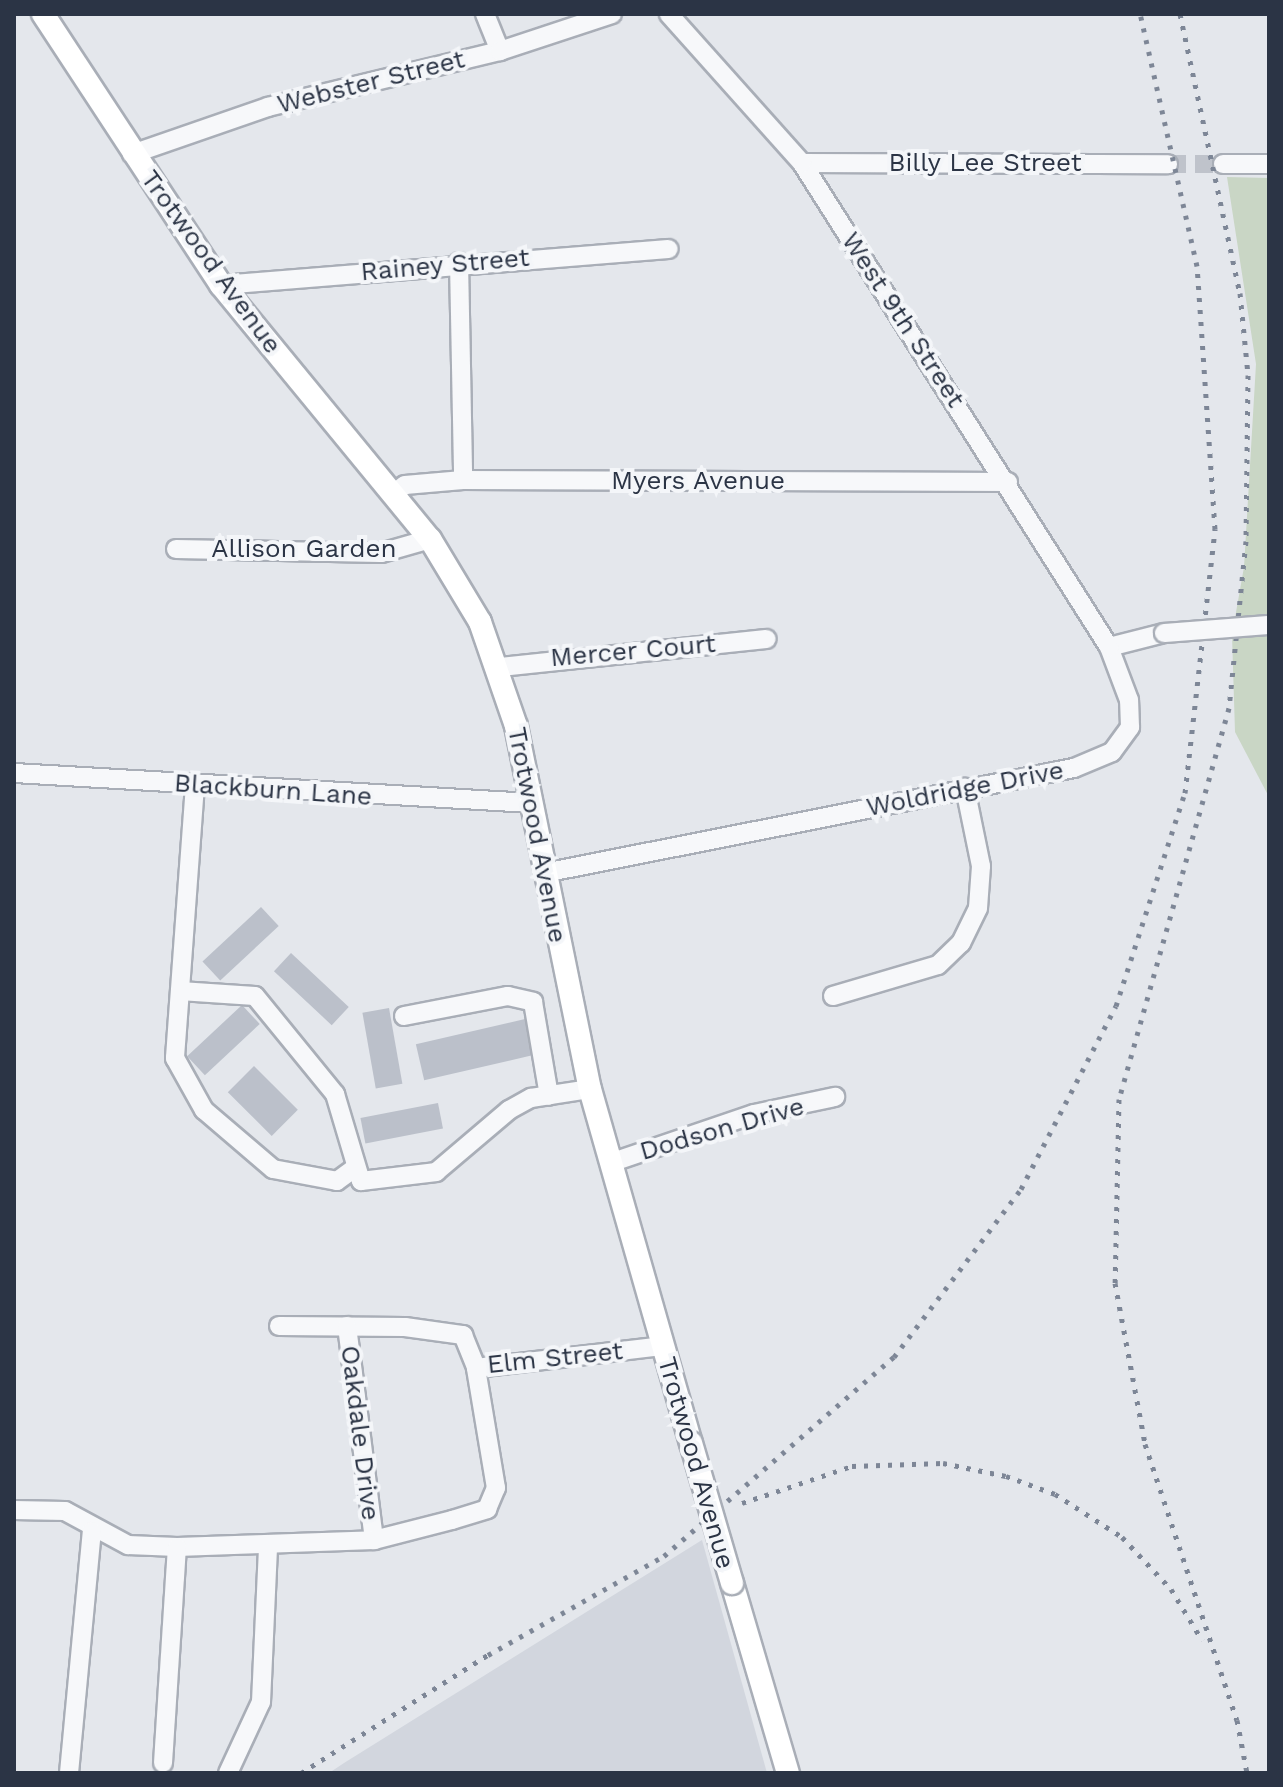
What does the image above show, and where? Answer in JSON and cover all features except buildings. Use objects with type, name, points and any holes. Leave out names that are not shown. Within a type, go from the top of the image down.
[{"type":"main road","name":"Trotwood Avenue","points":[[43,14],[132,154],[221,285],[430,539],[500,667],[590,1089],[788,1773]]},
{"type":"street","points":[[485,14],[500,51]]},
{"type":"street","name":"Webster Street","points":[[132,154],[268,107],[500,51],[612,14]]},
{"type":"street","name":"West 9th Street","points":[[669,14],[802,163],[1008,482],[1109,647]]},
{"type":"street","name":"Billy Lee Street","points":[[802,163],[1168,164]]},
{"type":"street","points":[[1223,164],[1269,164]]},
{"type":"street","name":"Rainey Street","points":[[221,285],[459,262],[669,249]]},
{"type":"street","points":[[459,262],[463,480]]},
{"type":"street","name":"Myers Avenue","points":[[392,495],[405,485],[463,480],[1008,482]]},
{"type":"street","name":"Allison Garden","points":[[176,549],[381,553],[430,539]]},
{"type":"street","points":[[1109,647],[1164,633],[1269,625]]},
{"type":"street","name":"Mercer Court","points":[[500,667],[767,639]]},
{"type":"street","name":"Woldridge Drive","points":[[544,873],[1074,768],[1112,752],[1130,727],[1129,700],[1109,647]]},
{"type":"street","name":"Blackburn Lane","points":[[14,773],[531,803]]},
{"type":"street","points":[[195,785],[175,1058],[204,1110],[273,1169],[337,1181],[352,1170]]},
{"type":"street","points":[[833,996],[938,965],[961,943],[978,908],[981,866],[965,788]]},
{"type":"street","points":[[180,991],[255,996],[335,1094],[352,1170],[377,1183],[436,1172],[509,1110],[549,1096],[590,1089]]},
{"type":"street","points":[[404,1016],[508,996],[533,1002],[549,1096]]},
{"type":"street","name":"Dodson Drive","points":[[610,1163],[754,1114],[835,1097]]},
{"type":"street","name":"Elm Street","points":[[279,1326],[347,1326],[463,1335],[476,1368],[662,1346]]},
{"type":"street","name":"Oakdale Drive","points":[[347,1326],[374,1540]]},
{"type":"street","name":"Oakdale Drive","points":[[14,1510],[65,1511],[92,1531],[128,1545],[177,1547],[374,1540],[487,1509],[496,1488],[476,1368]]},
{"type":"street","points":[[69,1773],[92,1531]]},
{"type":"street","points":[[228,1773],[261,1702],[268,1546]]},
{"type":"street","points":[[163,1763],[177,1547]]},
{"type":"shaded area","points":[[702,1540],[767,1773],[329,1773],[344,1763]]},
{"type":"green space","points":[[1227,177],[1269,178],[1269,797],[1235,732],[1232,635],[1244,567],[1256,364]]},
{"type":"tunnel","points":[[1168,164],[1223,164]]},
{"type":"railway","points":[[301,1773],[488,1655],[664,1556],[894,1357],[1021,1189],[1116,1006],[1185,793],[1215,529],[1197,266],[1140,14]]},
{"type":"railway","points":[[1180,14],[1240,293],[1248,375],[1246,541],[1229,708],[1119,1099],[1115,1283],[1145,1444],[1237,1720],[1247,1773]]},
{"type":"railway","points":[[742,1503],[852,1466],[943,1463],[1006,1476],[1055,1494],[1122,1537],[1171,1589],[1202,1640]]}]
